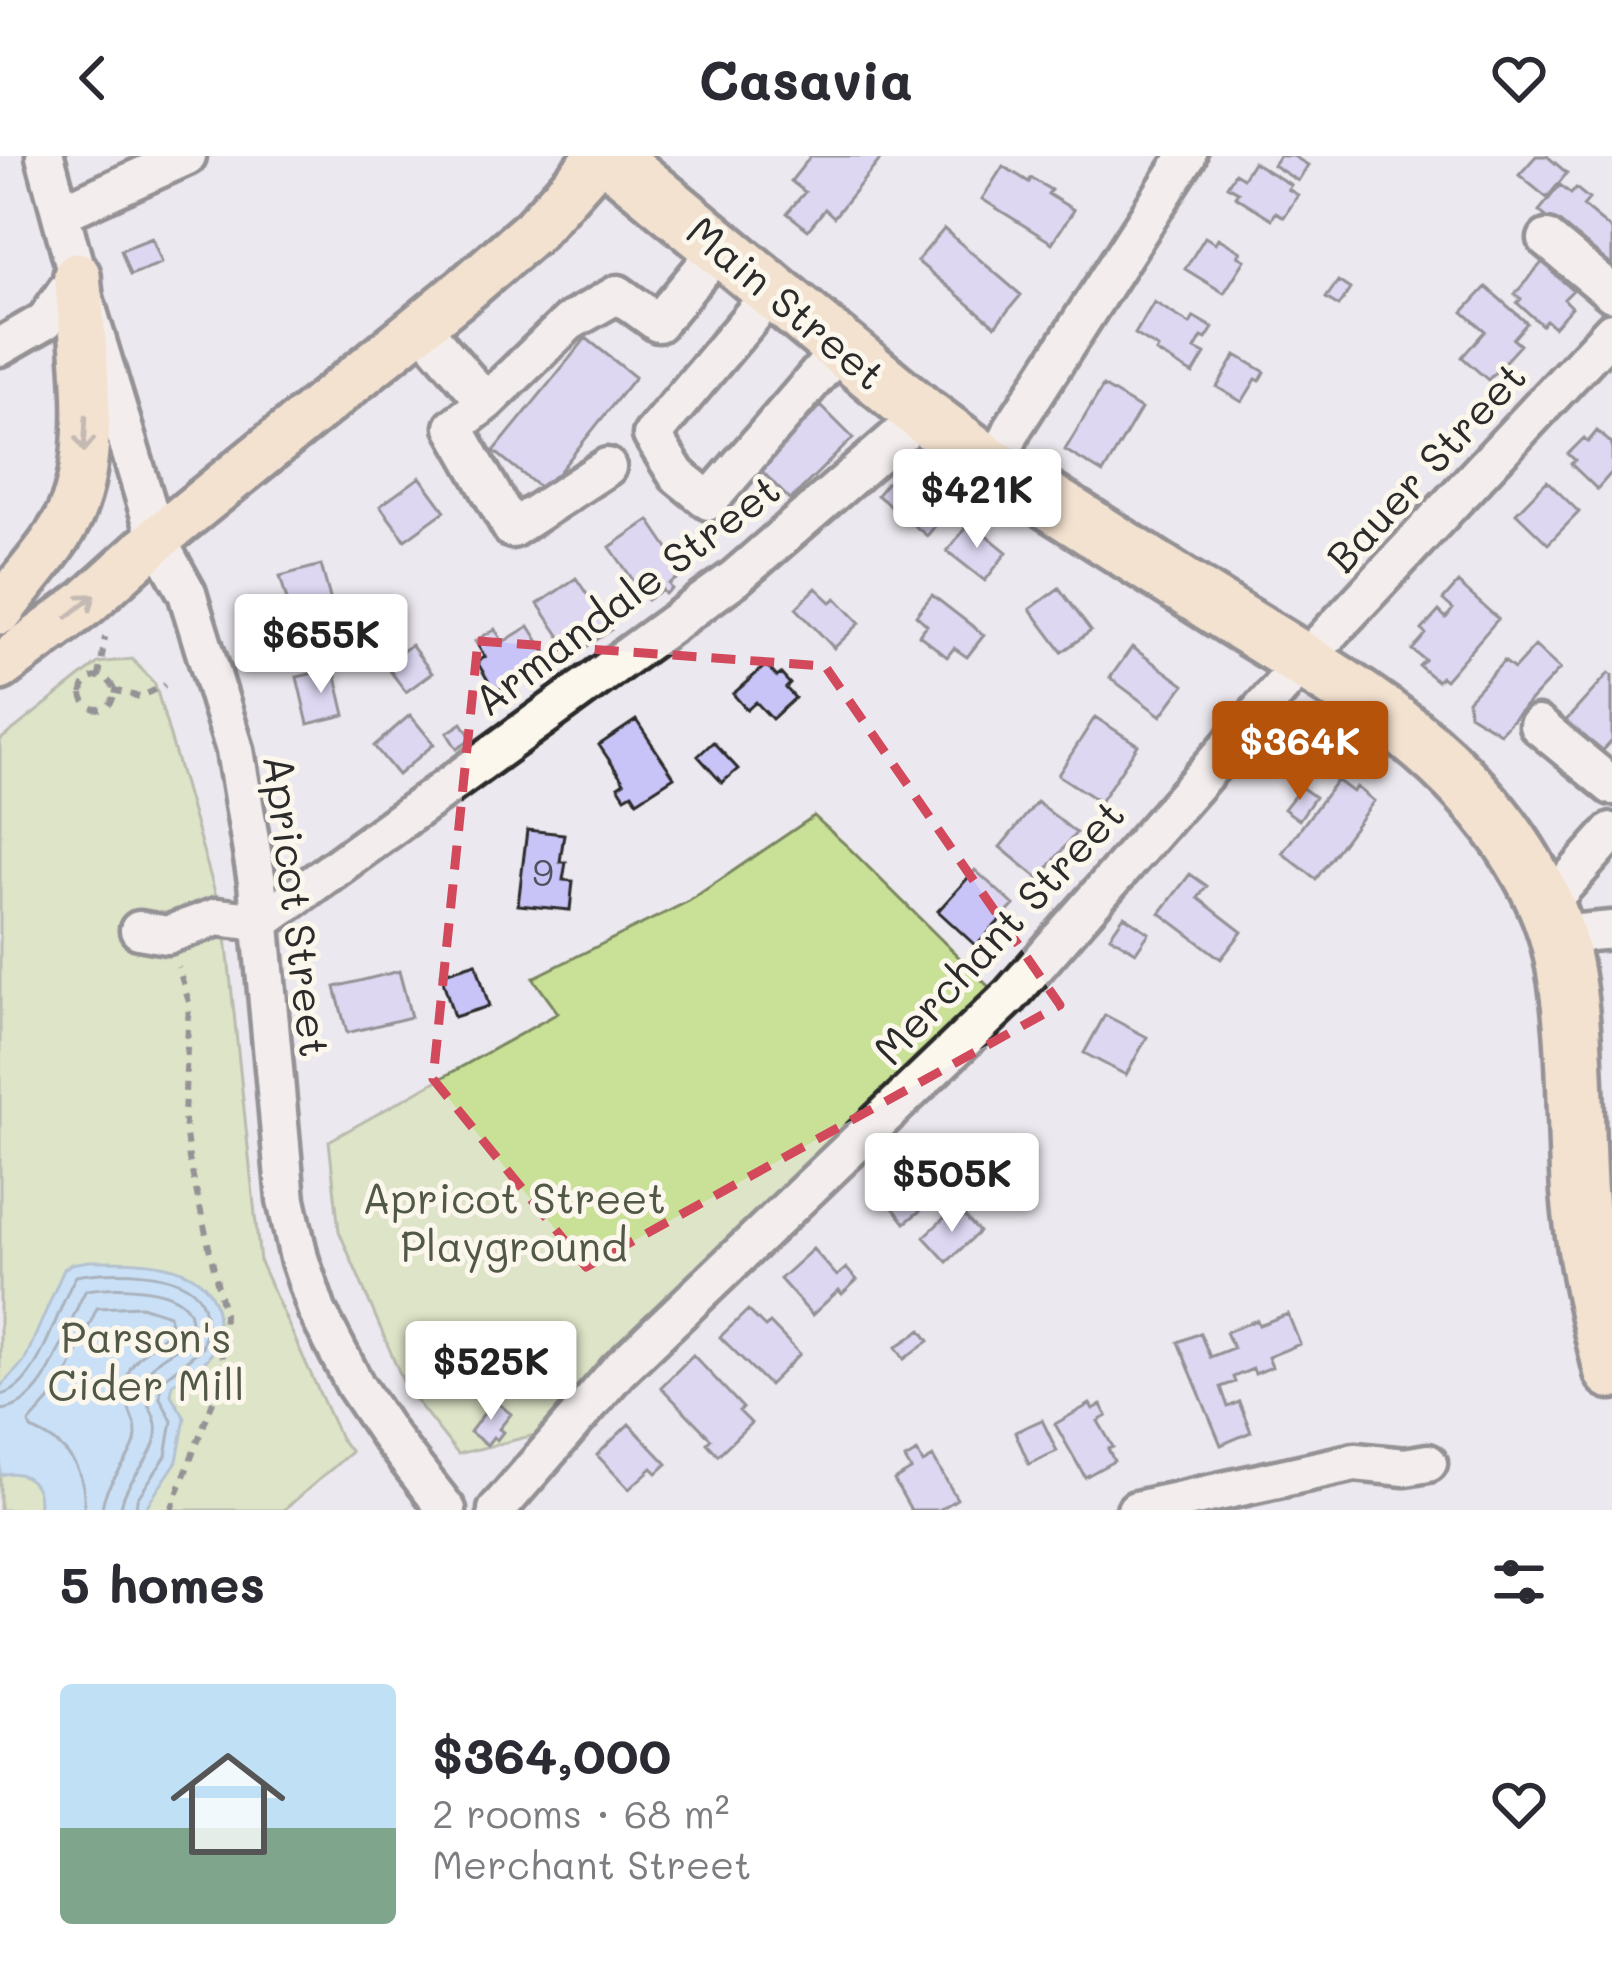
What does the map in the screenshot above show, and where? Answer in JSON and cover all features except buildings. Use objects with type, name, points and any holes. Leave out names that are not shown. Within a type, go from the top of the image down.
[{"type":"highway","name":"Main Street","points":[[609,156],[923,415],[995,468],[1407,729],[1473,790],[1501,825],[1552,920],[1568,1005],[1583,1235],[1612,1371]]},
{"type":"main road","points":[[0,667],[86,603],[157,539],[534,230],[600,156]]},
{"type":"main road","points":[[0,612],[59,533],[78,490],[86,415],[77,275]]},
{"type":"main road","points":[[0,612],[73,562],[157,539]]},
{"type":"street","name":"Apricot Street","points":[[45,156],[157,539],[188,593],[231,737],[247,812],[261,922],[286,1200],[308,1286],[355,1385],[447,1510]]},
{"type":"street","points":[[61,213],[187,156]]},
{"type":"street","points":[[995,468],[1014,426],[1187,156]]},
{"type":"street","points":[[1547,239],[1612,293]]},
{"type":"street","points":[[607,467],[512,530],[454,427],[569,322],[618,294],[658,323],[720,248]]},
{"type":"street","points":[[0,347],[45,321],[77,275]]},
{"type":"street","points":[[774,290],[652,435],[677,476],[709,501],[841,348]]},
{"type":"street","points":[[420,326],[486,402]]},
{"type":"street","name":"Bauer Street","points":[[1303,662],[1612,331]]},
{"type":"street","name":"Armandale Street","points":[[261,922],[735,578],[923,415]]},
{"type":"street","name":"Merchant Street","points":[[497,1510],[618,1371],[1010,996],[1303,662]]},
{"type":"street","points":[[1538,725],[1612,786]]},
{"type":"street","points":[[1612,832],[1552,920],[1612,930]]},
{"type":"street","points":[[153,933],[217,917],[261,922]]},
{"type":"street","points":[[1136,1510],[1355,1462],[1405,1467],[1428,1463]]},
{"type":"path","points":[[99,677],[105,637]]},
{"type":"path","points":[[99,677],[113,690],[140,698],[165,685]]},
{"type":"path","points":[[99,677],[86,683],[84,701],[103,708],[113,690]]},
{"type":"path","points":[[153,933],[189,1002],[184,1116],[189,1160],[224,1313],[222,1378],[171,1510]]},
{"type":"highlighted area","points":[[478,641],[825,666],[1060,1005],[586,1267],[433,1079]]},
{"type":"green space","name":"Parson's Cider Mill","points":[[132,659],[155,684],[225,927],[260,1262],[340,1438],[351,1452],[284,1510],[0,1510],[0,740],[98,663]]},
{"type":"green space","name":"Apricot Street Playground","points":[[814,816],[996,994],[610,1351],[543,1433],[458,1454],[406,1388],[339,1231],[329,1141],[558,1013],[533,978],[689,901]]},
{"type":"water","points":[[89,1261],[170,1267],[203,1285],[214,1300],[218,1334],[212,1353],[172,1384],[171,1395],[185,1418],[177,1461],[144,1510],[38,1510],[38,1493],[30,1480],[17,1474],[0,1475],[0,1387],[24,1362],[64,1269]]}]
